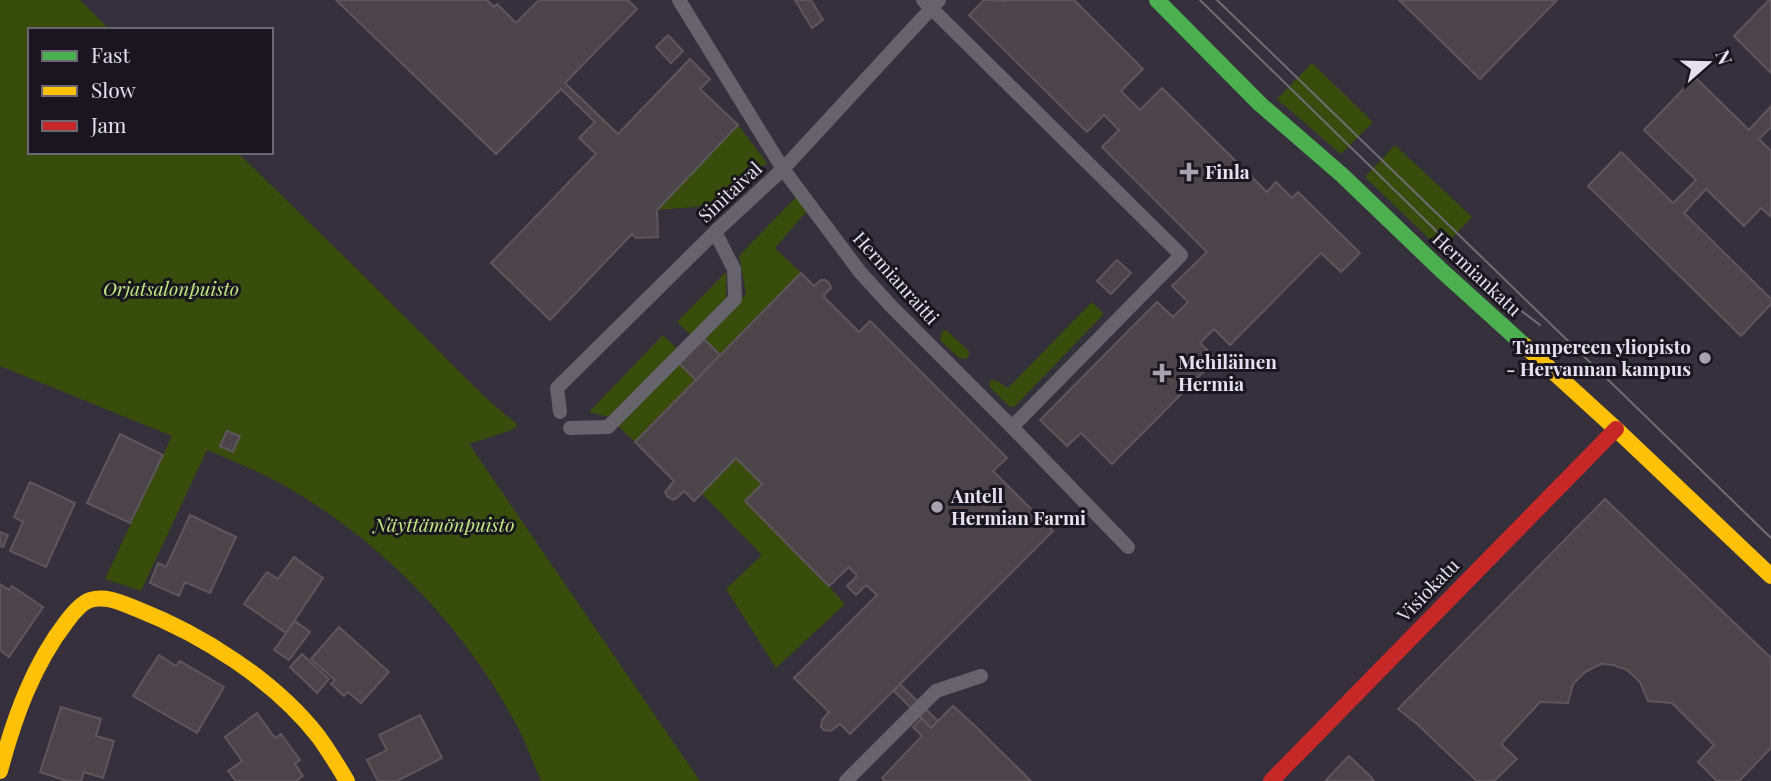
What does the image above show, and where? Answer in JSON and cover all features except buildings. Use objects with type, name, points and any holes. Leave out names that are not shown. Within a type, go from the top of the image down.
[{"type":"street","name":"Hermiankatu","points":[[1157,0],[1260,104],[1342,175],[1771,576]]},
{"type":"street","name":"Visiokatu","points":[[1271,781],[1616,429]]},
{"type":"street","points":[[0,771],[9,737],[33,676],[61,627],[82,604],[93,599],[110,599],[154,615],[221,650],[255,675],[288,704],[320,739],[346,781]]},
{"type":"lane","name":"Hermianraitti","points":[[679,0],[783,169],[860,272],[1128,547]]},
{"type":"lane","name":"Sinitaival","points":[[560,412],[557,388],[783,169],[931,3]]},
{"type":"lane","points":[[931,3],[1181,255],[1012,427]]},
{"type":"lane","points":[[570,428],[608,427],[735,299],[734,269],[715,232]]},
{"type":"lane","points":[[846,781],[936,691],[981,676]]},
{"type":"green space","name":"Orjatsalonpuisto","points":[[0,0],[80,0],[108,28],[28,28],[28,154],[239,154],[475,388],[516,423],[517,427],[509,431],[469,444],[700,781],[541,781],[520,732],[499,694],[474,657],[418,590],[353,531],[317,506],[280,483],[207,450],[141,591],[105,579],[172,436],[0,366]]},
{"type":"green space","points":[[1312,63],[1373,122],[1341,154],[1277,99]]},
{"type":"green space","points":[[738,125],[767,163],[718,205],[657,210]]},
{"type":"green space","points":[[1395,145],[1472,217],[1441,250],[1365,177]]},
{"type":"green space","points":[[796,197],[807,211],[775,248],[801,273],[720,355],[703,338],[746,294],[739,256]]},
{"type":"green space","points":[[726,272],[726,298],[691,335],[677,322]]},
{"type":"green space","points":[[1092,302],[1104,314],[1015,406],[1010,407],[989,383],[992,380],[997,381],[1008,388]]},
{"type":"green space","points":[[946,330],[969,351],[967,358],[959,358],[940,340],[942,331]]},
{"type":"green space","points":[[663,335],[677,349],[609,417],[589,412]]},
{"type":"green space","points":[[679,363],[696,380],[635,442],[618,426]]},
{"type":"green space","points":[[736,458],[762,484],[745,501],[845,604],[776,668],[726,589],[762,555],[701,493]]},
{"type":"tram line","points":[[1200,0],[1507,300],[1540,325]]},
{"type":"tram line","points":[[1217,0],[1771,538]]},
{"type":"traffic: fast","points":[[1157,0],[1260,104],[1342,175],[1525,346]]},
{"type":"traffic: slow","points":[[1525,346],[1771,576]]},
{"type":"traffic: slow","points":[[0,771],[18,712],[44,656],[77,609],[83,603],[102,598],[126,604],[187,632],[259,678],[318,736],[347,781]]},
{"type":"traffic: jam","points":[[1271,781],[1616,429]]},
{"type":"place","name":"Finla","points":[[1189,172]]},
{"type":"place","name":"Tampereen yliopisto - Hervannan kampus","points":[[1705,358]]},
{"type":"place","name":"Mehiläinen Hermia","points":[[1162,373]]},
{"type":"place","name":"Antell Hermian Farmi","points":[[937,507]]},
{"type":"park label","name":"Näyttämönpuisto","points":[[444,525]]}]
